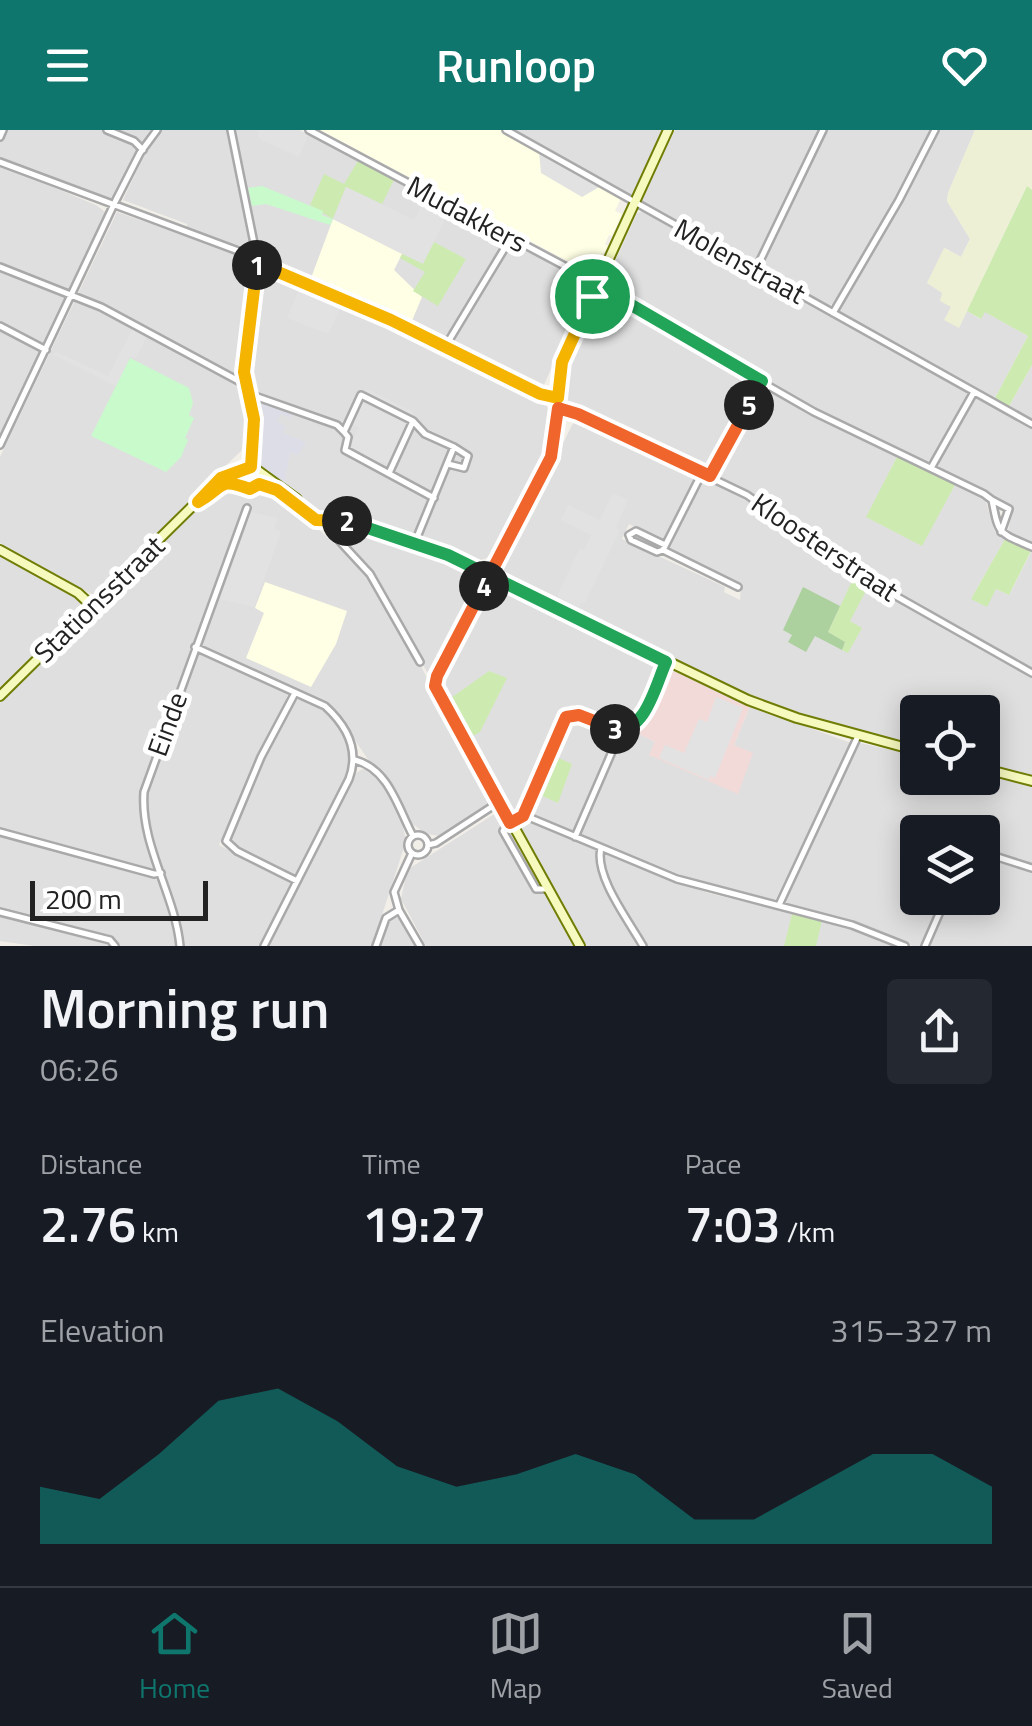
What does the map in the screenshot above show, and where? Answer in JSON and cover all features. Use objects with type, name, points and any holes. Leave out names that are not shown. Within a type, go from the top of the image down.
[{"type":"main road","points":[[580,946],[435,684],[551,457],[562,362],[668,130]]},
{"type":"main road","points":[[251,467],[327,521],[348,522],[415,542],[748,700],[900,746]]},
{"type":"main road","name":"Stationsstraat","points":[[0,696],[221,478],[240,478],[251,467]]},
{"type":"main road","points":[[253,491],[260,473]]},
{"type":"main road","points":[[240,478],[253,491]]},
{"type":"main road","points":[[253,491],[270,486],[289,495]]},
{"type":"main road","points":[[0,550],[78,593],[92,606]]},
{"type":"main road","points":[[1000,773],[1032,781]]},
{"type":"street","points":[[0,138],[3,130]]},
{"type":"street","points":[[107,130],[134,140],[143,150]]},
{"type":"street","points":[[0,446],[114,206],[157,130]]},
{"type":"street","points":[[231,130],[257,260],[246,346],[246,385],[255,431],[251,467]]},
{"type":"street","name":"Mudakkers","points":[[309,130],[512,236],[824,417],[992,500]]},
{"type":"street","name":"Molenstraat","points":[[506,130],[1032,424]]},
{"type":"street","points":[[756,269],[822,130]]},
{"type":"street","points":[[833,312],[935,130]]},
{"type":"street","points":[[0,162],[257,260],[391,320],[540,394],[558,398]]},
{"type":"street","points":[[445,347],[512,236]]},
{"type":"street","points":[[0,267],[128,321],[246,385]]},
{"type":"street","points":[[0,326],[46,350]]},
{"type":"street","points":[[738,587],[664,548],[636,531],[629,535],[630,540],[657,552],[664,548],[762,381]]},
{"type":"street","points":[[931,468],[974,391]]},
{"type":"street","points":[[248,394],[337,424],[348,437],[345,450],[434,498]]},
{"type":"street","points":[[344,432],[361,395],[414,421],[425,434],[466,454],[468,462],[460,469],[448,464]]},
{"type":"street","name":"Kloosterstraat","points":[[558,408],[578,414],[773,510],[871,582],[1032,674]]},
{"type":"street","points":[[390,472],[414,421]]},
{"type":"street","points":[[415,542],[454,447]]},
{"type":"street","points":[[992,500],[1009,509],[1001,532]]},
{"type":"street","points":[[992,500],[994,522],[1001,532],[1032,546]]},
{"type":"street","name":"Einde","points":[[180,946],[144,817],[144,792],[247,508]]},
{"type":"street","points":[[327,521],[333,534],[370,574],[420,662]]},
{"type":"street","points":[[196,647],[324,706],[350,739],[355,760],[350,779],[264,946]]},
{"type":"street","points":[[575,837],[621,731],[638,721],[666,662]]},
{"type":"street","points":[[296,692],[254,772],[226,841],[236,850],[298,881]]},
{"type":"street","points":[[510,822],[523,816],[566,717],[579,715],[621,731]]},
{"type":"street","points":[[779,906],[858,736]]},
{"type":"street","points":[[355,760],[382,776],[413,836]]},
{"type":"street","points":[[412,853],[421,854],[428,845],[499,802]]},
{"type":"street","points":[[523,816],[690,883],[870,930],[905,946]]},
{"type":"street","points":[[0,832],[161,873]]},
{"type":"street","points":[[413,836],[423,836],[428,845]]},
{"type":"street","points":[[413,836],[408,844],[412,853],[394,892],[399,910],[420,946]]},
{"type":"street","points":[[601,848],[598,858],[603,876],[643,946]]},
{"type":"street","points":[[1000,858],[1032,868]]},
{"type":"street","points":[[376,946],[386,918],[399,910]]},
{"type":"street","points":[[0,912],[110,940],[115,946]]},
{"type":"street","points":[[925,946],[939,915]]},
{"type":"shaded area","points":[[0,130],[154,130],[137,151],[112,200],[0,158]]},
{"type":"shaded area","points":[[161,130],[229,130],[253,248],[244,250],[186,230],[187,224],[123,200],[145,153]]},
{"type":"shaded area","points":[[234,130],[299,130],[576,276],[585,290],[544,385],[535,388],[379,311],[260,261]]},
{"type":"shaded area","points":[[259,130],[298,130],[308,135],[299,157],[258,138]]},
{"type":"shaded area","points":[[320,130],[502,130],[621,198],[615,211],[622,214],[596,267],[581,268]]},
{"type":"shaded area","points":[[511,130],[662,130],[631,197]]},
{"type":"shaded area","points":[[675,130],[931,131],[899,196],[836,301],[828,307],[641,203]]},
{"type":"shaded area","points":[[938,130],[975,130],[948,193],[947,201],[970,239],[961,257],[945,248],[942,293],[951,307],[945,320],[959,327],[967,311],[980,319],[984,311],[1028,336],[994,400],[839,311]]},
{"type":"shaded area","points":[[975,130],[1032,130],[1032,190],[1026,187],[959,328],[944,320],[951,307],[940,301],[942,293],[927,283],[944,248],[961,257],[970,239],[947,201]]},
{"type":"shaded area","points":[[539,151],[601,186],[582,197],[541,173]]},
{"type":"shaded area","points":[[0,165],[105,212],[0,433]]},
{"type":"shaded area","points":[[346,187],[414,220],[426,197],[450,209],[423,264],[333,219]]},
{"type":"shaded area","points":[[643,211],[966,390],[967,398],[934,457],[927,462],[815,409],[606,289],[637,213]]},
{"type":"shaded area","points":[[117,212],[254,260],[242,373],[251,419],[245,447],[93,595],[0,543],[0,457]]},
{"type":"shaded area","points":[[333,219],[402,254],[394,270],[422,297],[411,323],[311,278]]},
{"type":"shaded area","points":[[261,269],[377,319],[546,404],[550,414],[546,450],[512,519],[487,558],[480,560],[346,516],[321,515],[286,487],[275,422],[287,403],[253,392],[249,359]]},
{"type":"shaded area","points":[[300,287],[342,305],[328,334],[287,318]]},
{"type":"shaded area","points":[[604,296],[755,380],[755,387],[707,468],[568,402],[568,364],[588,319]]},
{"type":"shaded area","points":[[133,328],[147,336],[136,358],[130,357],[116,386],[52,354],[57,352],[108,376]]},
{"type":"shaded area","points":[[1032,365],[1032,421],[1008,408]]},
{"type":"shaded area","points":[[766,387],[821,419],[898,455],[867,517],[921,545],[956,483],[985,498],[994,530],[1005,539],[971,599],[996,589],[1009,595],[1032,550],[1032,668],[861,571],[790,518],[721,477],[718,472]]},
{"type":"shaded area","points":[[367,389],[414,412],[390,464],[382,461],[378,473],[350,460],[349,447],[359,428],[351,423]]},
{"type":"shaded area","points":[[252,396],[295,411],[289,418],[281,414],[277,421],[285,427],[283,433],[306,442],[298,455],[290,453],[284,485],[257,459],[258,420]]},
{"type":"shaded area","points":[[976,397],[1032,427],[1032,544],[1008,532],[1010,504],[940,468],[938,463]]},
{"type":"shaded area","points":[[578,420],[698,476],[664,542],[629,524],[622,539],[725,587],[724,592],[740,600],[741,586],[668,551],[667,546],[704,478],[771,514],[859,580],[1032,677],[1032,776],[1000,768],[1000,695],[900,695],[900,741],[776,706],[732,688],[505,573],[503,565],[572,425]]},
{"type":"shaded area","points":[[223,488],[290,502],[366,574],[417,665],[420,664],[428,687],[489,793],[491,803],[441,836],[426,834],[410,822],[386,775],[369,761],[325,702],[202,646],[250,510],[244,507],[143,783],[141,813],[155,869],[0,828],[0,703]]},
{"type":"shaded area","points":[[613,493],[628,500],[616,527],[620,530],[585,603],[581,602],[579,607],[557,596],[580,548],[584,550],[591,535],[561,520],[568,505],[600,520]]},
{"type":"shaded area","points":[[251,512],[278,518],[274,528],[281,532],[254,607],[220,599]]},
{"type":"shaded area","points":[[344,525],[421,550],[474,576],[471,595],[428,674],[378,578],[338,534],[338,527]]},
{"type":"shaded area","points":[[0,553],[78,595],[85,605],[0,687]]},
{"type":"shaded area","points":[[265,582],[347,611],[336,644],[311,687],[246,658],[264,613],[255,608]]},
{"type":"shaded area","points":[[494,588],[657,664],[630,724],[622,726],[572,705],[567,708],[520,808],[512,812],[441,688],[458,646]]},
{"type":"shaded area","points":[[199,654],[288,694],[219,845],[291,884],[259,946],[183,946],[147,815],[147,791],[195,656]]},
{"type":"shaded area","points":[[669,669],[750,706],[734,745],[753,753],[738,794],[649,755],[655,742],[631,730],[641,723],[662,675]]},
{"type":"shaded area","points":[[716,697],[743,708],[715,778],[710,776],[709,780],[659,758],[665,745],[684,753],[699,719],[707,722]]},
{"type":"shaded area","points":[[301,698],[321,708],[336,723],[350,748],[351,759],[347,779],[299,873],[293,875],[232,844],[229,835],[268,748],[295,701]]},
{"type":"shaded area","points":[[750,706],[851,743],[776,899],[701,883],[580,834],[620,741],[631,730],[655,742],[650,756],[734,745]]},
{"type":"shaded area","points":[[579,717],[612,732],[612,742],[573,832],[532,815],[529,808],[569,718]]},
{"type":"shaded area","points":[[860,743],[900,752],[900,795],[1000,795],[1000,778],[1032,786],[1032,866],[1000,856],[1000,815],[900,815],[900,915],[935,915],[921,946],[912,946],[871,927],[787,905],[785,900]]},
{"type":"shaded area","points":[[364,768],[381,779],[402,822],[406,841],[372,946],[268,946],[356,773]]},
{"type":"shaded area","points":[[499,811],[575,946],[426,946],[401,899],[407,870]]},
{"type":"shaded area","points":[[525,823],[708,893],[841,925],[898,946],[587,946],[522,829]]},
{"type":"shaded area","points":[[0,834],[159,880],[177,946],[120,946],[103,934],[0,908]]},
{"type":"shaded area","points":[[1000,861],[1032,871],[1032,946],[928,946],[942,915],[1000,915]]},
{"type":"shaded area","points":[[0,914],[102,940],[112,946],[34,946],[0,941]]},
{"type":"shaded area","points":[[392,917],[400,918],[417,946],[379,946]]},
{"type":"green space","points":[[358,161],[394,180],[382,204],[346,187],[333,219],[310,205],[324,174],[344,184]]},
{"type":"green space","points":[[262,186],[323,211],[322,215],[333,219],[330,225],[266,204],[252,206],[248,188]]},
{"type":"green space","points":[[1027,186],[1032,190],[1032,365],[1008,408],[994,400],[1028,336],[985,312],[981,319],[967,311]]},
{"type":"green space","points":[[434,242],[466,259],[438,306],[413,291],[425,272],[400,258],[402,254],[423,263]]},
{"type":"green space","points":[[130,358],[189,388],[193,403],[189,415],[194,418],[185,438],[188,440],[181,457],[166,472],[91,436]]},
{"type":"green space","points":[[898,455],[956,483],[922,546],[866,517]]},
{"type":"green space","points":[[1005,539],[1032,549],[1009,595],[996,589],[987,607],[971,599]]},
{"type":"green space","points":[[853,579],[868,587],[850,621],[862,628],[848,653],[842,650],[845,642],[828,632]]},
{"type":"green space","points":[[803,587],[840,606],[828,632],[845,642],[842,650],[815,636],[806,652],[788,642],[792,635],[783,630]]},
{"type":"green space","points":[[489,671],[507,678],[480,732],[469,738],[448,700]]},
{"type":"green space","points":[[554,756],[572,764],[558,803],[536,793]]},
{"type":"green space","points":[[792,914],[822,921],[816,946],[784,946]]},
{"type":"route","points":[[592,296],[562,362],[558,398],[545,396],[391,320],[257,263],[244,372],[255,431],[251,467],[221,478],[198,502],[229,482],[240,482],[250,489],[259,484],[270,486],[316,520],[348,522],[426,546],[480,570],[482,572],[489,575],[496,578],[666,662],[641,718],[632,727],[621,731],[579,715],[566,717],[523,816],[510,823],[435,684],[456,638],[464,626],[489,575],[510,534],[551,457],[558,408],[710,476],[762,381],[597,285],[592,296]]}]
